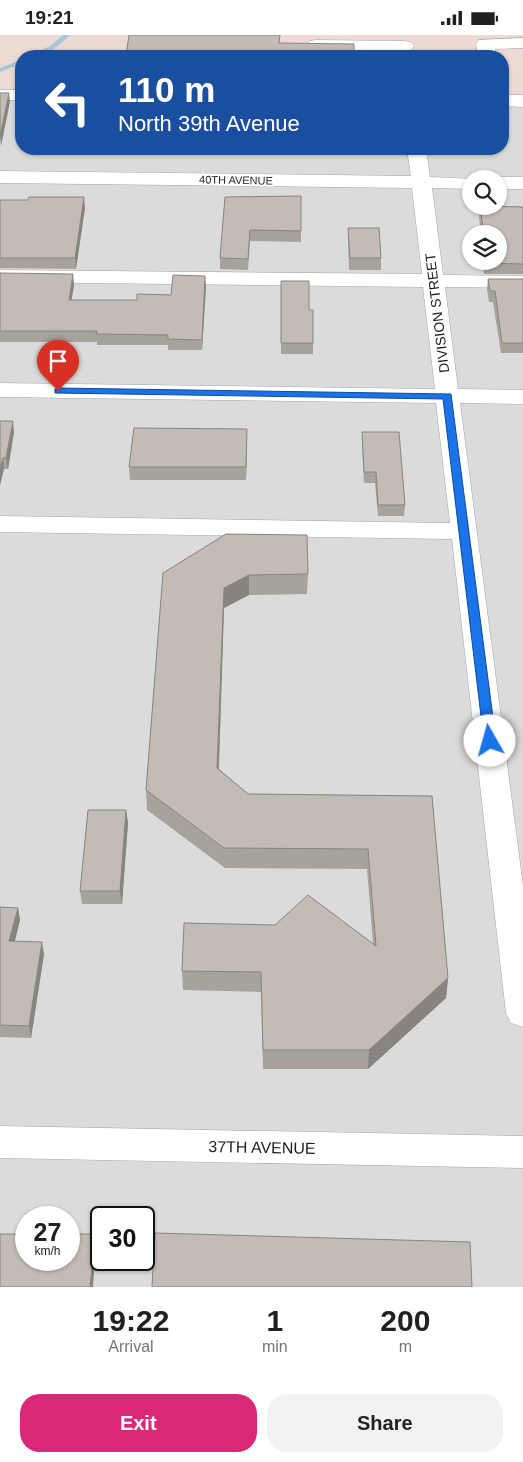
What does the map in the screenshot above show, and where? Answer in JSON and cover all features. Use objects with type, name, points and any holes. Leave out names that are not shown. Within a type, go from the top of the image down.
[{"type":"street","points":[[486,50],[485,43],[523,43]]},
{"type":"street","points":[[299,45],[405,46]]},
{"type":"street","points":[[0,95],[15,95]]},
{"type":"street","points":[[509,100],[523,101]]},
{"type":"street","name":"DIVISION STREET","points":[[418,155],[523,1013]]},
{"type":"street","name":"40TH AVENUE","points":[[0,177],[462,183]]},
{"type":"street","points":[[507,183],[523,183]]},
{"type":"street","points":[[0,276],[523,282]]},
{"type":"street","points":[[0,390],[523,397]]},
{"type":"street","points":[[0,524],[464,531]]},
{"type":"street","name":"37TH AVENUE","points":[[0,1142],[523,1152]]},
{"type":"shaded area","points":[[0,35],[523,35],[523,101],[509,100],[509,50],[15,50],[15,95],[0,95]]},
{"type":"shaded area","points":[[0,95],[15,95],[15,155],[509,155],[509,100],[523,101],[523,1287],[0,1287]]},
{"type":"building","points":[[129,35],[280,35],[279,43],[354,44],[354,50],[127,50]]},
{"type":"building","points":[[0,93],[9,93],[0,136]]},
{"type":"building","points":[[301,196],[301,231],[250,230],[248,259],[220,258],[225,197]]},
{"type":"building","points":[[29,197],[84,197],[75,258],[0,258],[0,200],[28,200]]},
{"type":"building","points":[[507,207],[523,207],[523,264],[507,264],[507,225],[483,225],[481,215],[507,215]]},
{"type":"building","points":[[348,228],[379,228],[381,258],[350,258]]},
{"type":"building","points":[[0,273],[73,274],[69,300],[137,300],[137,294],[171,295],[173,275],[205,276],[202,340],[168,339],[168,335],[96,334],[97,331],[0,331]]},
{"type":"building","points":[[488,279],[523,279],[523,343],[502,343],[495,291],[490,291]]},
{"type":"building","points":[[281,281],[309,281],[309,310],[313,310],[313,343],[281,343]]},
{"type":"building","points":[[0,421],[13,421],[6,458],[3,458],[0,469]]},
{"type":"building","points":[[134,428],[247,429],[246,467],[129,467]]},
{"type":"building","points":[[362,432],[399,432],[405,505],[378,505],[376,472],[364,472]]},
{"type":"building","points":[[226,534],[307,535],[308,574],[249,575],[224,588],[217,768],[248,794],[432,796],[448,978],[369,1050],[263,1050],[261,972],[182,971],[184,923],[275,925],[308,895],[376,946],[368,849],[224,848],[146,790],[163,573]]},
{"type":"building","points":[[88,810],[126,810],[120,891],[80,891]]},
{"type":"building","points":[[0,907],[18,908],[9,941],[42,942],[29,1026],[0,1025]]},
{"type":"building","points":[[155,1233],[470,1242],[472,1287],[152,1287],[153,1271],[155,1271]]},
{"type":"building","points":[[0,1234],[15,1234],[15,1271],[80,1271],[80,1234],[90,1234],[90,1271],[92,1271],[90,1287],[0,1287]]},
{"type":"waterway","points":[[46,50],[67,35]]},
{"type":"waterway","points":[[0,70],[15,64]]},
{"type":"route","points":[[58,391],[448,396],[490,741]]}]
